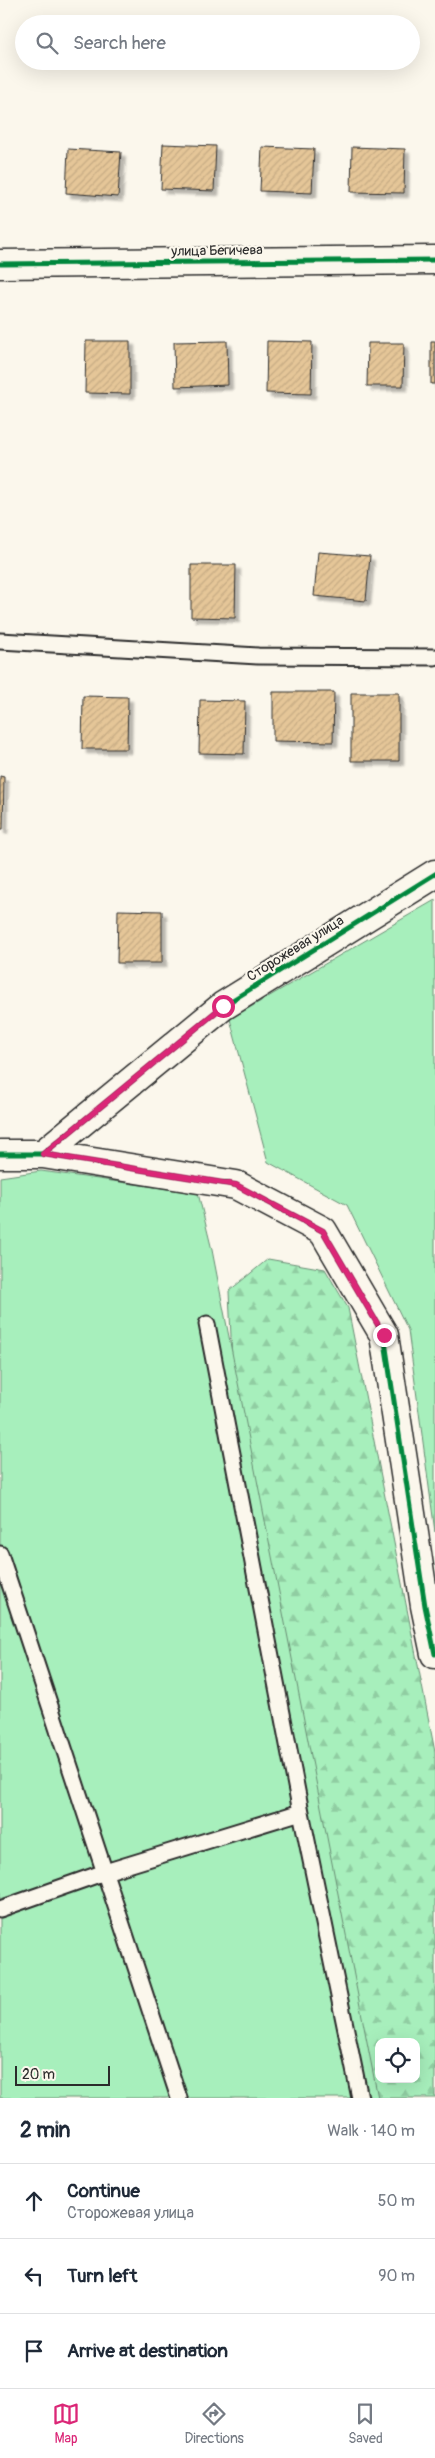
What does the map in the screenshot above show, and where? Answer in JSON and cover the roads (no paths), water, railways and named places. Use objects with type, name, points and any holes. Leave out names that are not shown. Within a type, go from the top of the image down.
[{"type":"street","name":"улица Бегичева","points":[[0,264],[435,260]]},
{"type":"street","name":"Сторожевая улица","points":[[43,1154],[223,1006],[435,874]]},
{"type":"street","points":[[0,1154],[43,1154],[236,1185],[323,1231],[384,1335],[425,1606],[435,1654]]},
{"type":"lane","points":[[0,641],[258,656],[435,657]]},
{"type":"lane","points":[[207,1324],[301,1812],[360,2098]]},
{"type":"lane","points":[[0,1554],[179,2098]]},
{"type":"lane","points":[[0,1909],[105,1872],[301,1812]]}]
